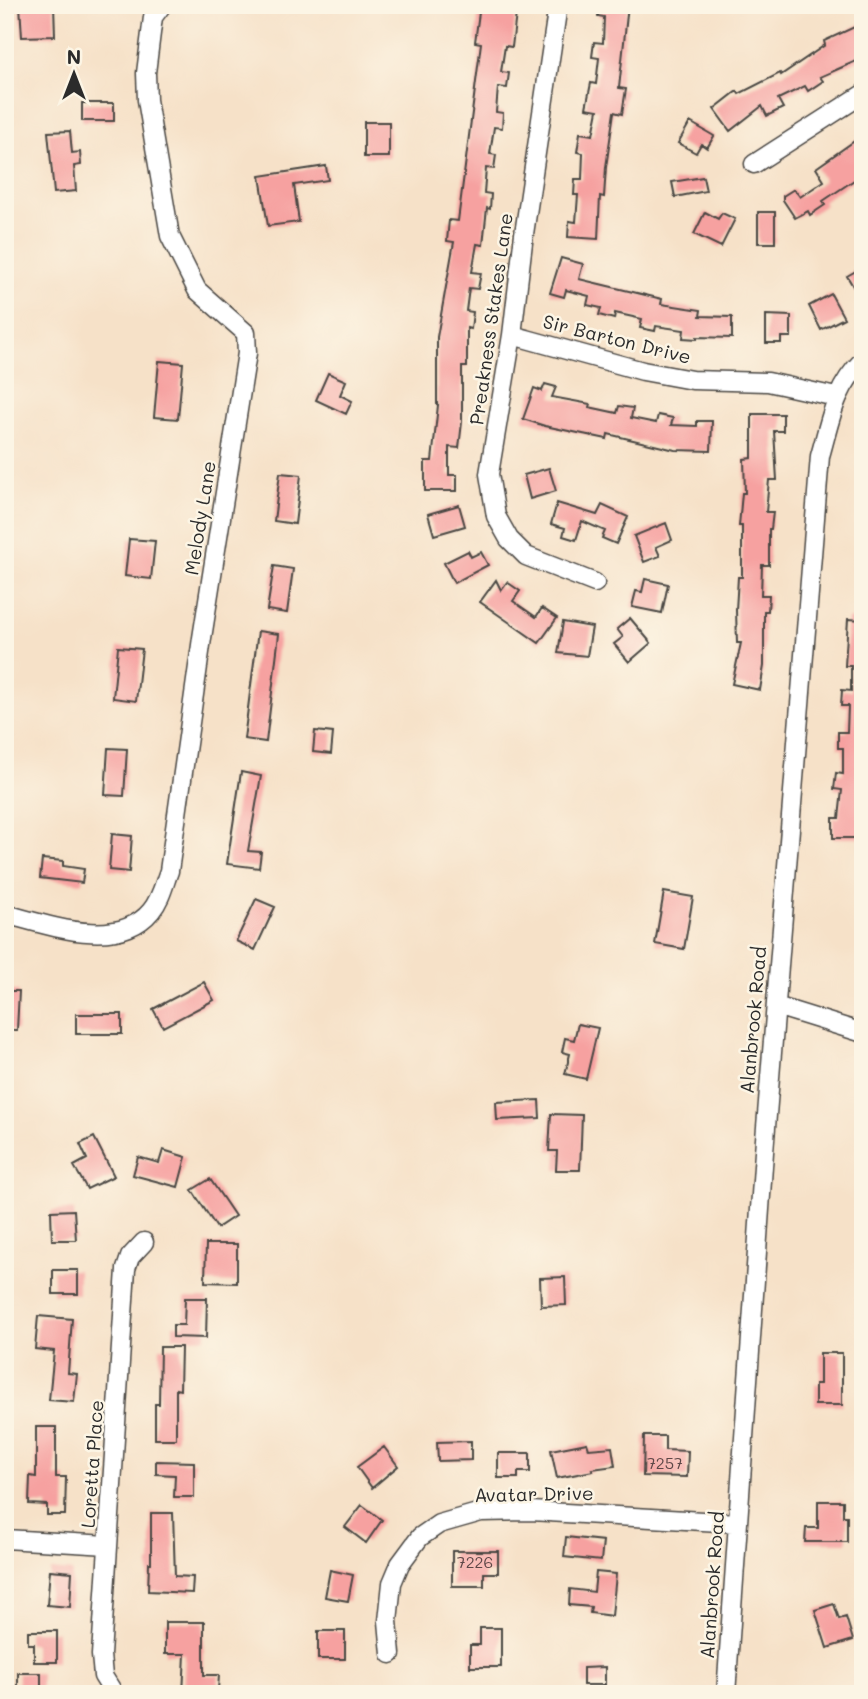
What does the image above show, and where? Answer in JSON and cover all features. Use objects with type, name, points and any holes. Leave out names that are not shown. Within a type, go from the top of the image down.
[{"type":"street","name":"Melody Lane","points":[[5,914],[79,931],[122,931],[132,927],[151,911],[159,900],[169,870],[247,354],[246,333],[197,290],[170,236],[146,100],[146,73],[153,17],[162,5]]},
{"type":"street","name":"Preakness Stakes Lane","points":[[558,5],[512,335],[489,474],[496,516],[509,539],[526,556],[595,583]]},
{"type":"street","points":[[754,164],[863,94]]},
{"type":"street","name":"Sir Barton Drive","points":[[512,335],[643,371],[692,380],[768,382],[836,397]]},
{"type":"street","name":"Alanbrook Road","points":[[726,1694],[776,1006],[820,456],[836,397],[852,371],[863,360]]},
{"type":"street","points":[[776,1006],[863,1033]]},
{"type":"street","name":"Loretta Place","points":[[113,1692],[103,1676],[101,1655],[126,1269],[130,1257],[144,1242]]},
{"type":"street","name":"Avatar Drive","points":[[391,1654],[388,1621],[392,1583],[400,1564],[421,1536],[439,1524],[481,1512],[531,1511],[737,1523]]},
{"type":"street","points":[[5,1539],[108,1545]]},
{"type":"building","points":[[20,5],[54,5],[55,36],[22,37]]},
{"type":"building","points":[[480,5],[517,5],[512,47],[505,46],[501,72],[509,73],[507,88],[498,87],[496,112],[503,113],[502,128],[494,127],[490,154],[496,155],[494,169],[486,168],[484,193],[491,194],[490,209],[487,208],[483,245],[477,244],[472,272],[481,273],[478,289],[469,288],[466,311],[473,312],[471,329],[467,328],[467,367],[462,367],[459,448],[449,447],[449,475],[457,475],[457,491],[425,491],[425,461],[432,461],[438,405],[437,337],[454,242],[447,241],[449,220],[458,221],[481,43],[475,42]]},
{"type":"building","points":[[599,5],[628,5],[619,88],[626,89],[622,114],[614,112],[604,197],[600,196],[598,239],[568,237],[569,221],[576,222],[578,195],[574,195],[575,179],[582,179],[583,153],[577,152],[580,133],[593,135],[598,110],[586,108],[591,83],[596,84],[599,58],[592,57],[594,42],[603,43],[604,17],[598,16]]},
{"type":"building","points":[[863,23],[863,58],[820,77],[823,81],[808,91],[805,86],[778,99],[783,108],[767,116],[762,106],[730,131],[714,109],[737,91],[739,94],[780,73],[781,75],[825,45],[824,41]]},
{"type":"building","points":[[82,103],[114,103],[114,121],[82,121]]},
{"type":"building","points":[[364,122],[389,122],[389,157],[364,157]]},
{"type":"building","points":[[690,122],[714,136],[707,148],[701,144],[696,153],[678,143]]},
{"type":"building","points":[[70,131],[72,153],[80,152],[81,165],[74,166],[76,191],[54,193],[48,132]]},
{"type":"building","points":[[863,135],[863,174],[823,201],[825,205],[810,215],[808,211],[795,218],[783,196],[794,189],[800,197],[824,181],[816,168]]},
{"type":"building","points":[[326,166],[328,180],[294,185],[299,222],[268,226],[260,176]]},
{"type":"building","points":[[703,177],[706,191],[675,197],[672,182]]},
{"type":"building","points":[[705,212],[718,219],[722,213],[735,219],[721,247],[694,234]]},
{"type":"building","points":[[758,212],[775,212],[775,243],[758,243]]},
{"type":"building","points":[[561,258],[583,264],[579,279],[662,299],[661,304],[701,310],[700,316],[732,317],[732,338],[683,338],[684,330],[656,326],[655,331],[640,328],[642,319],[615,313],[614,319],[599,315],[601,308],[587,305],[589,296],[566,290],[564,297],[550,293]]},
{"type":"building","points":[[863,267],[863,303],[847,276]]},
{"type":"building","points":[[831,294],[844,318],[821,330],[809,306]]},
{"type":"building","points":[[766,315],[791,316],[791,337],[781,337],[781,343],[766,343]]},
{"type":"building","points":[[159,361],[183,363],[178,419],[154,417]]},
{"type":"building","points":[[328,373],[346,381],[340,395],[352,401],[346,414],[316,400]]},
{"type":"building","points":[[545,384],[556,387],[552,397],[590,404],[589,407],[617,413],[619,406],[633,408],[631,418],[656,423],[658,415],[673,418],[671,425],[697,426],[697,421],[712,421],[711,451],[675,450],[608,434],[607,439],[523,419],[534,388],[542,391]]},
{"type":"building","points":[[752,414],[783,414],[783,431],[774,431],[777,480],[769,480],[766,512],[773,512],[769,529],[769,565],[762,565],[761,595],[769,595],[768,611],[764,611],[764,666],[760,690],[732,684],[741,643],[737,643],[736,610],[738,577],[742,577],[742,526],[739,526],[742,493],[745,493],[744,459],[752,458]]},
{"type":"building","points":[[549,468],[556,491],[530,499],[524,475]]},
{"type":"building","points":[[280,473],[301,475],[295,524],[274,521]]},
{"type":"building","points":[[557,503],[597,515],[602,505],[628,517],[616,544],[602,538],[605,531],[582,521],[576,540],[563,536],[565,528],[551,524]]},
{"type":"building","points":[[459,505],[465,526],[434,535],[428,514]]},
{"type":"building","points":[[666,523],[672,540],[656,547],[660,556],[644,562],[634,536]]},
{"type":"building","points":[[129,539],[155,541],[151,579],[125,576]]},
{"type":"building","points":[[468,551],[471,557],[481,552],[488,565],[454,583],[444,563]]},
{"type":"building","points":[[274,566],[293,569],[287,613],[267,610]]},
{"type":"building","points":[[645,579],[668,584],[662,613],[632,607],[636,591],[642,592]]},
{"type":"building","points":[[496,580],[501,590],[507,582],[520,591],[513,601],[536,617],[542,608],[557,618],[539,643],[480,602]]},
{"type":"building","points":[[630,618],[651,643],[629,662],[614,644],[623,637],[617,629]]},
{"type":"building","points":[[848,619],[863,620],[863,838],[833,838],[833,818],[839,818],[842,790],[834,789],[836,773],[843,774],[843,748],[838,748],[838,732],[847,732],[848,706],[841,706],[842,690],[851,691],[851,666],[845,666]]},
{"type":"building","points":[[563,622],[592,627],[587,656],[558,653]]},
{"type":"building","points":[[258,631],[279,634],[266,742],[244,739]]},
{"type":"building","points":[[118,647],[142,649],[136,701],[113,698]]},
{"type":"building","points":[[315,731],[333,733],[331,754],[313,752]]},
{"type":"building","points":[[108,748],[127,749],[124,796],[105,795]]},
{"type":"building","points":[[241,772],[261,776],[248,851],[261,852],[259,868],[227,864]]},
{"type":"building","points":[[112,834],[132,836],[129,872],[109,870]]},
{"type":"building","points":[[42,859],[63,861],[63,866],[84,869],[82,883],[40,878]]},
{"type":"building","points":[[664,892],[693,897],[684,949],[655,944]]},
{"type":"building","points":[[256,899],[275,907],[255,950],[236,941]]},
{"type":"building","points":[[204,982],[214,1000],[163,1027],[153,1009]]},
{"type":"building","points":[[5,991],[19,991],[17,1030],[5,1030]]},
{"type":"building","points":[[76,1014],[122,1014],[122,1034],[76,1034]]},
{"type":"building","points":[[578,1024],[598,1028],[586,1079],[565,1074],[570,1054],[562,1052],[565,1038],[574,1040]]},
{"type":"building","points":[[539,1100],[540,1118],[497,1120],[496,1102]]},
{"type":"building","points":[[551,1114],[582,1115],[580,1170],[556,1170],[557,1151],[549,1151]]},
{"type":"building","points":[[94,1137],[114,1176],[87,1189],[74,1166],[87,1159],[80,1144]]},
{"type":"building","points":[[163,1150],[186,1157],[178,1187],[133,1175],[138,1157],[159,1163]]},
{"type":"building","points":[[210,1179],[235,1216],[217,1228],[192,1190]]},
{"type":"building","points":[[74,1210],[76,1240],[52,1240],[51,1211]]},
{"type":"building","points":[[206,1244],[237,1244],[237,1283],[205,1282]]},
{"type":"building","points":[[53,1270],[78,1270],[78,1294],[53,1294]]},
{"type":"building","points":[[565,1277],[566,1305],[541,1306],[540,1278]]},
{"type":"building","points":[[185,1298],[207,1298],[206,1338],[173,1337],[173,1325],[184,1325]]},
{"type":"building","points":[[38,1316],[72,1319],[68,1373],[77,1374],[74,1402],[49,1400],[54,1351],[35,1349]]},
{"type":"building","points":[[160,1347],[181,1347],[180,1390],[176,1389],[176,1439],[155,1439]]},
{"type":"building","points":[[820,1353],[842,1353],[842,1405],[815,1405],[815,1384],[820,1384]]},
{"type":"building","points":[[36,1427],[56,1427],[56,1477],[66,1477],[65,1515],[47,1515],[47,1505],[29,1504],[30,1476],[36,1477]]},
{"type":"building","points":[[644,1436],[665,1436],[665,1450],[688,1451],[687,1477],[643,1476]]},
{"type":"building","points":[[471,1441],[471,1460],[438,1461],[437,1442]]},
{"type":"building","points":[[587,1443],[589,1449],[612,1447],[615,1466],[557,1478],[551,1450]]},
{"type":"building","points":[[384,1447],[398,1466],[372,1488],[357,1467]]},
{"type":"building","points":[[498,1453],[530,1453],[530,1472],[518,1472],[518,1478],[498,1478]]},
{"type":"building","points":[[156,1461],[194,1462],[194,1497],[174,1497],[175,1475],[156,1474]]},
{"type":"building","points":[[818,1501],[843,1501],[843,1516],[847,1516],[847,1542],[805,1542],[806,1528],[818,1528]]},
{"type":"building","points":[[362,1505],[382,1520],[366,1543],[345,1527]]},
{"type":"building","points":[[151,1513],[173,1513],[175,1576],[193,1577],[192,1593],[148,1591]]},
{"type":"building","points":[[566,1537],[603,1541],[601,1561],[564,1557]]},
{"type":"building","points":[[452,1551],[498,1551],[498,1573],[484,1573],[484,1586],[452,1586]]},
{"type":"building","points":[[50,1570],[72,1572],[70,1607],[47,1605]]},
{"type":"building","points":[[330,1570],[353,1575],[348,1601],[325,1597]]},
{"type":"building","points":[[596,1572],[616,1574],[612,1616],[590,1613],[591,1607],[569,1605],[570,1589],[594,1592]]},
{"type":"building","points":[[834,1604],[839,1619],[846,1617],[853,1640],[827,1648],[815,1610]]},
{"type":"building","points":[[165,1622],[204,1622],[204,1675],[219,1675],[218,1690],[213,1690],[213,1694],[183,1694],[185,1654],[165,1654]]},
{"type":"building","points":[[480,1628],[501,1628],[501,1667],[470,1667],[470,1645],[480,1645]]},
{"type":"building","points":[[28,1631],[57,1631],[57,1662],[34,1662],[34,1644],[28,1644]]},
{"type":"building","points":[[318,1631],[345,1631],[345,1659],[318,1659]]},
{"type":"building","points":[[605,1667],[605,1685],[583,1685],[583,1668]]},
{"type":"building","points":[[18,1673],[41,1673],[41,1694],[18,1694]]}]
